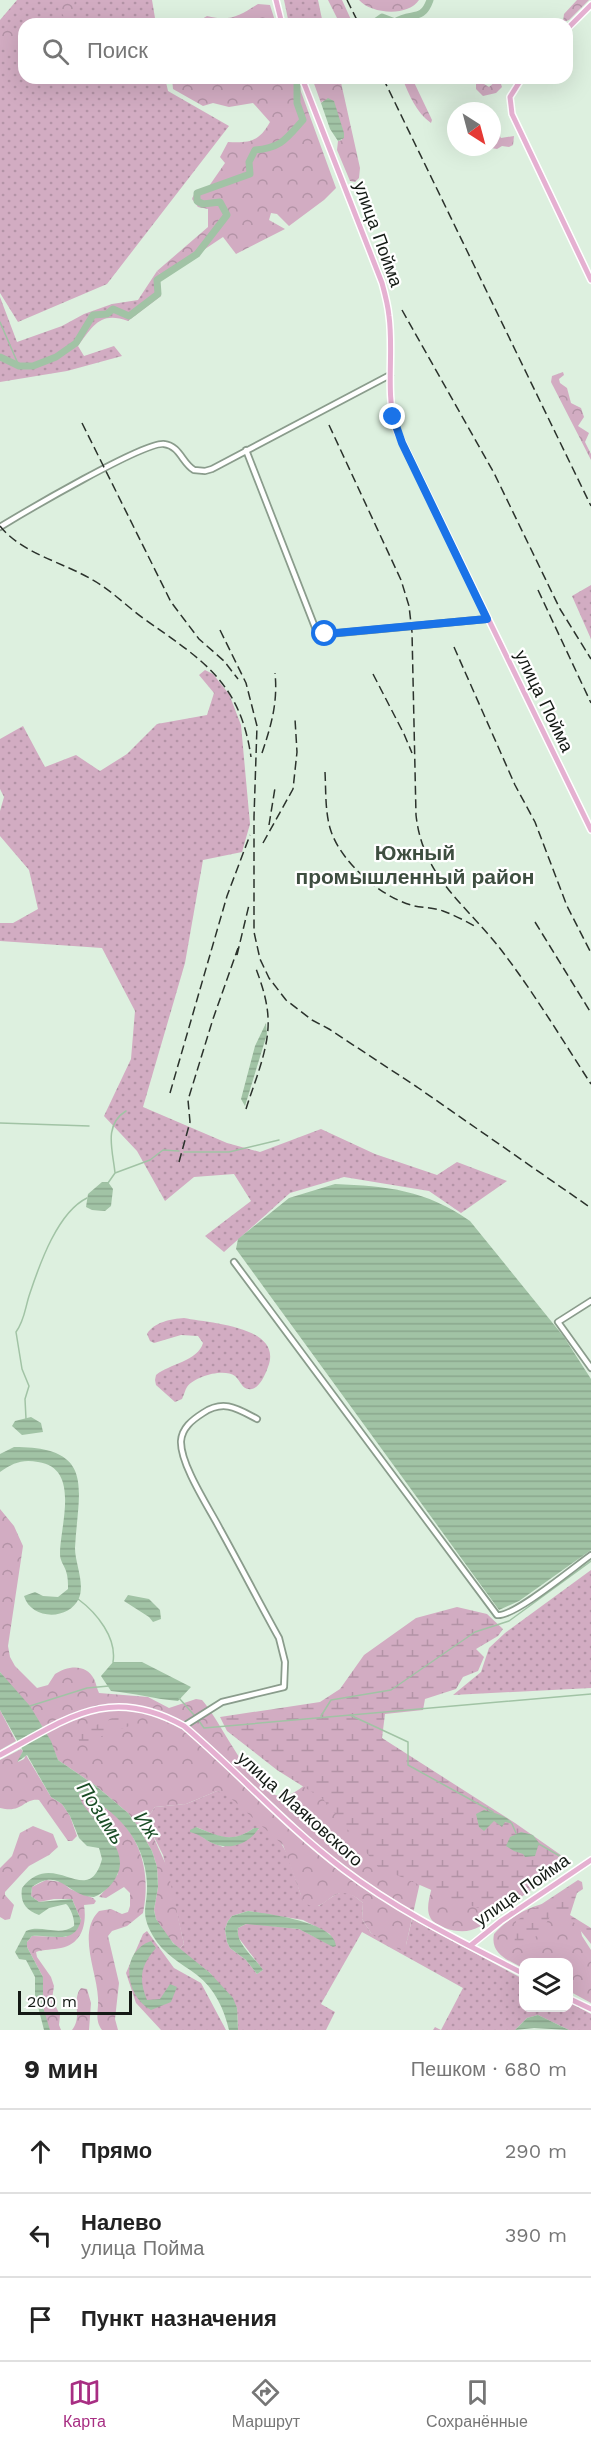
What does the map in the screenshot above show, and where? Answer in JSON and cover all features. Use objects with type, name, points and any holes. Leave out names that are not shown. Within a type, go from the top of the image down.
[{"type":"main road","points":[[276,0],[280,18]]},
{"type":"main road","points":[[573,22],[591,5]]},
{"type":"main road","name":"улица Пойма","points":[[304,84],[382,283],[389,314],[390,375],[396,429],[591,830]]},
{"type":"main road","points":[[518,84],[510,97],[512,114],[591,280]]},
{"type":"main road","name":"улица Маяковского","points":[[0,1755],[52,1726],[92,1709],[122,1706],[150,1710],[184,1726],[342,1868],[384,1898],[519,1971]]},
{"type":"main road","name":"улица Пойма","points":[[470,1946],[501,1921],[591,1860]]},
{"type":"main road","points":[[573,2000],[591,2009]]},
{"type":"street","points":[[0,527],[105,469],[158,444],[170,445],[176,449],[189,467],[199,472],[212,469],[390,375]]},
{"type":"street","points":[[246,450],[318,634],[487,619]]},
{"type":"street","points":[[234,1262],[496,1615],[502,1616],[523,1605],[591,1555]]},
{"type":"street","points":[[591,1301],[558,1322],[591,1368]]},
{"type":"street","points":[[184,1726],[222,1702],[284,1687],[285,1662],[279,1638],[196,1485],[182,1451],[181,1440],[185,1429],[206,1411],[216,1406],[232,1406],[257,1419]]},
{"type":"green space","points":[[17,0],[152,0],[155,18],[18,18],[18,84],[166,84],[168,91],[229,126],[107,284],[18,322],[0,293],[0,20]]},
{"type":"green space","points":[[58,0],[75,0],[72,16],[64,17]]},
{"type":"green space","points":[[284,0],[318,0],[322,18],[288,18]]},
{"type":"green space","points":[[328,0],[342,0],[350,18],[337,18]]},
{"type":"green space","points":[[359,0],[419,0],[407,9],[389,12],[372,8]]},
{"type":"green space","points":[[577,0],[589,0],[571,18],[564,18],[564,14]]},
{"type":"green space","points":[[258,4],[270,5],[274,18],[228,18]]},
{"type":"green space","points":[[6,29],[14,32],[18,46],[10,48],[0,46],[0,30]]},
{"type":"green space","points":[[173,84],[298,84],[336,188],[289,226],[277,214],[271,213],[269,220],[285,229],[236,254],[223,237],[163,277],[157,271],[208,227],[208,209],[198,207],[192,199],[196,190],[207,189],[225,163],[220,157],[228,142],[253,140],[262,134],[270,122],[253,103],[229,107],[213,103],[203,106],[173,89]]},
{"type":"green space","points":[[314,84],[341,84],[360,168],[359,178],[355,182],[350,181],[337,150],[338,141],[342,140],[323,101],[321,103]]},
{"type":"green space","points":[[405,84],[415,84],[432,120],[431,123],[417,109]]},
{"type":"green space","points":[[476,84],[489,87],[492,84],[501,84],[502,87],[496,93],[483,96],[476,89]]},
{"type":"green space","points":[[514,136],[513,145],[502,146],[501,138]]},
{"type":"green space","points":[[157,271],[163,277],[159,283],[161,296],[128,321],[110,318],[98,322],[78,346],[84,356],[114,346],[122,356],[67,371],[0,382],[0,297],[17,342],[62,326],[84,314],[112,304],[138,300]]},
{"type":"green space","points":[[563,372],[564,375],[559,379],[560,383],[567,388],[571,403],[581,408],[584,417],[578,426],[589,433],[585,442],[591,454],[591,460],[551,382],[552,376]]},
{"type":"green space","points":[[591,585],[591,639],[572,596]]},
{"type":"green space","points":[[205,670],[213,674],[229,694],[241,725],[250,824],[242,852],[203,860],[185,963],[143,1107],[227,1143],[260,1152],[321,1129],[375,1154],[437,1175],[457,1162],[507,1181],[461,1213],[429,1191],[344,1177],[290,1193],[224,1252],[205,1236],[251,1201],[234,1174],[194,1177],[165,1201],[137,1151],[104,1116],[131,1059],[135,1011],[102,948],[0,941],[0,923],[13,923],[38,909],[29,870],[0,836],[0,811],[4,797],[0,789],[0,739],[23,726],[45,767],[76,755],[100,771],[127,754],[157,724],[207,715],[214,693],[199,675]]},
{"type":"green space","points":[[184,1318],[241,1329],[255,1335],[265,1343],[270,1353],[268,1367],[260,1383],[255,1388],[249,1389],[230,1374],[210,1374],[191,1383],[186,1388],[182,1399],[175,1402],[156,1385],[156,1375],[195,1354],[203,1343],[198,1336],[181,1335],[154,1343],[150,1341],[147,1334],[158,1324]]},
{"type":"green space","points":[[0,1509],[14,1526],[23,1546],[8,1646],[15,1666],[37,1688],[48,1685],[55,1674],[60,1671],[81,1668],[91,1674],[99,1693],[148,1697],[169,1708],[196,1699],[202,1700],[248,1769],[270,1792],[280,1796],[287,1795],[305,1785],[423,1869],[406,1945],[400,1950],[371,1933],[362,1919],[363,1903],[352,1895],[343,1893],[336,1895],[318,1906],[311,1906],[303,1901],[283,1845],[225,1793],[217,1791],[186,1804],[155,1807],[148,1817],[148,1825],[167,1867],[184,1944],[179,1949],[164,1933],[154,1910],[158,1887],[157,1867],[152,1851],[137,1825],[128,1813],[96,1786],[58,1760],[45,1730],[0,1672]]},
{"type":"green space","points":[[591,1570],[591,1688],[453,1695],[481,1672],[489,1648],[505,1633]]},
{"type":"green space","points":[[457,1607],[487,1614],[503,1629],[498,1636],[476,1649],[484,1657],[478,1671],[463,1677],[456,1689],[425,1699],[423,1710],[385,1714],[382,1738],[515,1823],[568,1860],[568,1864],[497,1914],[457,1901],[378,1867],[323,1799],[277,1770],[227,1731],[220,1717],[320,1702],[340,1689],[364,1655],[416,1618]]},
{"type":"green space","points":[[0,1710],[16,1741],[0,1750]]},
{"type":"green space","points":[[120,1716],[131,1721],[132,1725],[83,1743],[79,1741],[78,1734],[85,1726],[91,1727]]},
{"type":"green space","points":[[21,1749],[23,1751],[18,1762],[26,1755],[51,1797],[62,1804],[70,1816],[77,1836],[72,1841],[68,1841],[39,1800],[29,1801],[14,1809],[0,1808],[0,1760]]},
{"type":"green space","points":[[217,1791],[225,1792],[279,1839],[287,1854],[301,1895],[319,1906],[341,1893],[350,1894],[363,1903],[362,1919],[371,1933],[406,1945],[412,1919],[519,1977],[519,2012],[573,2012],[573,2004],[591,2014],[591,2030],[569,2030],[538,2015],[527,2018],[515,2030],[441,2030],[463,1988],[362,1932],[321,2004],[335,2012],[326,2030],[238,2030],[237,2008],[210,1973],[179,1949],[184,1944],[163,1855],[148,1825],[148,1817],[155,1807],[186,1804]],"holes":[[[196,1827],[218,1836],[231,1838],[254,1828],[259,1829],[223,1847],[198,1834]],[[248,1911],[303,1920],[330,1934],[333,1946],[299,1929],[246,1924],[238,1928],[238,1937],[263,1970],[257,1974],[246,1960],[230,1948],[227,1942],[225,1929],[228,1921],[232,1916]]]},
{"type":"green space","points":[[79,1792],[112,1813],[125,1826],[135,1840],[145,1874],[146,1893],[143,1913],[127,1926],[112,1931],[108,1936],[119,1983],[115,2019],[118,2030],[102,2030],[98,2022],[98,1998],[90,1953],[89,1930],[99,1911],[111,1909],[122,1914],[128,1912],[130,1893],[124,1887],[106,1898],[99,1897],[118,1874],[80,1800]]},
{"type":"green space","points":[[33,1826],[53,1834],[58,1847],[29,1866],[5,1892],[14,1905],[10,1919],[5,1920],[0,1917],[0,1868],[12,1856],[20,1833]]},
{"type":"green space","points":[[437,1870],[496,1913],[479,1927],[467,1931],[445,1928],[434,1922],[428,1912],[428,1907]]},
{"type":"green space","points":[[46,1880],[62,1882],[70,1889],[96,1901],[94,1904],[84,1905],[84,1926],[74,1942],[61,1948],[36,1952],[54,1986],[52,1999],[60,2015],[61,2030],[50,2030],[45,2019],[42,1994],[43,1977],[27,1947],[27,1942],[32,1936],[66,1937],[81,1920],[72,1899],[39,1902],[31,1896],[32,1887]]},
{"type":"green space","points":[[578,1880],[582,1882],[583,1889],[577,1893],[570,1915],[591,1928],[591,1944],[573,1921],[551,1915],[540,1934],[514,1949],[516,1921]]},
{"type":"green space","points":[[550,1903],[557,1906],[580,1927],[582,1936],[591,1950],[591,2003],[573,1993],[573,1958],[519,1958],[519,1966],[501,1956],[495,1947],[494,1934],[506,1923],[527,1909]]},
{"type":"green space","points":[[147,1931],[174,1968],[201,1983],[226,2030],[161,2030],[136,2003],[126,1973],[143,1934]]},
{"type":"green space","points":[[81,1988],[87,1989],[91,2003],[89,2030],[72,2030],[77,2020],[77,1998]]},
{"type":"shaded area","points":[[328,98],[334,101],[344,133],[344,138],[338,141],[330,129],[321,103]]},
{"type":"shaded area","points":[[266,1023],[267,1034],[245,1106],[241,1099],[255,1046]]},
{"type":"shaded area","points":[[102,1182],[108,1182],[113,1189],[111,1206],[105,1211],[92,1210],[86,1207],[88,1194]]},
{"type":"shaded area","points":[[335,1184],[389,1188],[422,1196],[438,1202],[470,1221],[564,1337],[591,1379],[591,1550],[519,1601],[499,1610],[236,1249],[238,1239],[289,1198]]},
{"type":"shaded area","points":[[31,1417],[41,1423],[43,1432],[22,1435],[12,1426],[15,1421]]},
{"type":"shaded area","points":[[14,1447],[41,1449],[59,1454],[71,1463],[77,1475],[79,1490],[75,1548],[81,1592],[74,1606],[59,1614],[50,1615],[34,1610],[24,1596],[35,1592],[43,1596],[58,1597],[68,1589],[67,1573],[60,1554],[64,1486],[60,1475],[51,1466],[38,1462],[18,1462],[0,1472],[0,1454]]},
{"type":"shaded area","points":[[128,1595],[149,1599],[160,1610],[161,1619],[153,1622],[124,1601]]},
{"type":"shaded area","points":[[113,1662],[142,1662],[191,1687],[178,1701],[111,1691],[101,1676]]},
{"type":"shaded area","points":[[0,1672],[30,1706],[51,1741],[58,1760],[96,1786],[128,1813],[137,1825],[152,1851],[157,1867],[158,1887],[154,1910],[156,1919],[173,1943],[210,1973],[233,1998],[237,2008],[238,2030],[229,2030],[221,2007],[209,1987],[167,1953],[153,1936],[145,1915],[147,1883],[145,1868],[135,1840],[117,1817],[79,1793],[81,1802],[113,1842],[119,1854],[120,1866],[111,1885],[94,1897],[85,1896],[57,1881],[42,1881],[32,1887],[31,1896],[39,1902],[72,1899],[81,1920],[78,1928],[68,1936],[32,1936],[27,1942],[27,1947],[43,1977],[43,2007],[50,2030],[44,2030],[35,1995],[35,1977],[26,1960],[19,1959],[15,1952],[26,1931],[68,1929],[74,1926],[74,1921],[66,1904],[49,1908],[39,1915],[30,1911],[24,1905],[22,1888],[34,1877],[46,1873],[88,1880],[96,1873],[102,1859],[99,1848],[87,1846],[79,1838],[70,1816],[62,1804],[51,1797],[27,1755],[17,1762],[23,1751],[0,1710]]},
{"type":"shaded area","points":[[484,1810],[504,1816],[513,1824],[505,1822],[502,1827],[494,1821],[484,1831],[479,1827],[476,1814]]},
{"type":"shaded area","points":[[196,1827],[225,1837],[239,1836],[254,1828],[259,1828],[244,1842],[225,1846],[212,1843],[190,1832]]},
{"type":"shaded area","points":[[521,1832],[533,1835],[539,1843],[535,1856],[525,1857],[506,1846],[510,1837]]},
{"type":"shaded area","points":[[248,1911],[313,1925],[333,1938],[336,1946],[333,1947],[299,1929],[246,1924],[238,1928],[238,1934],[243,1945],[263,1970],[257,1974],[246,1960],[230,1948],[225,1929],[232,1916]]},
{"type":"shaded area","points":[[151,1941],[156,1948],[142,1972],[142,1985],[147,2000],[160,1999],[170,1984],[177,1987],[171,2002],[151,2010],[136,1995],[129,1974],[134,1954]]},
{"type":"shaded area","points":[[538,2015],[569,2030],[534,2028],[515,2030],[527,2018]]},
{"type":"waterway","points":[[405,18],[423,12],[430,0]]},
{"type":"waterway","points":[[381,18],[385,18]]},
{"type":"waterway","points":[[0,357],[19,366],[33,366],[56,357],[76,343],[93,315],[107,314],[113,309],[129,316],[158,294],[157,280],[197,254],[227,215],[220,202],[203,204],[197,201],[197,193],[250,174],[249,162],[255,150],[277,145],[303,120],[297,103],[297,84]]},
{"type":"waterway","points":[[0,322],[19,366]]},
{"type":"waterway","points":[[108,1183],[115,1173],[112,1131],[114,1124],[126,1111]]},
{"type":"waterway","points":[[0,1123],[89,1126]]},
{"type":"waterway","points":[[184,1152],[229,1152],[279,1140]]},
{"type":"waterway","points":[[115,1173],[150,1160],[163,1150],[179,1151]]},
{"type":"waterway","points":[[26,1419],[25,1399],[29,1386],[22,1369],[16,1332],[51,1240],[67,1215],[87,1198]]},
{"type":"waterway","points":[[321,1716],[331,1700],[391,1690],[475,1632],[509,1621],[591,1561]]},
{"type":"waterway","points":[[78,1599],[92,1611],[109,1635],[113,1662]]},
{"type":"waterway","points":[[30,1706],[87,1688],[109,1686]]},
{"type":"waterway","points":[[199,1721],[204,1728],[591,1694]]},
{"type":"waterway","points":[[179,1698],[194,1715]]},
{"type":"waterway","points":[[350,1715],[408,1742],[408,1765],[493,1812]]},
{"type":"waterway","points":[[512,1824],[516,1833]]},
{"type":"waterway","points":[[539,1844],[570,1862]]},
{"type":"railway","points":[[347,0],[356,18]]},
{"type":"railway","points":[[386,84],[591,506]]},
{"type":"railway","points":[[402,310],[494,473],[560,609],[591,659]]},
{"type":"railway","points":[[82,423],[171,602],[199,639],[224,661],[238,679]]},
{"type":"railway","points":[[329,425],[401,580],[409,606],[412,632],[416,815],[420,838],[438,875],[516,971],[591,1084]]},
{"type":"railway","points":[[0,526],[30,550],[98,583],[199,660],[227,690],[246,731],[251,757]]},
{"type":"railway","points":[[538,590],[591,703]]},
{"type":"railway","points":[[220,630],[246,683],[257,726],[254,932],[260,959],[269,978],[286,1000],[312,1020],[417,1087],[591,1208]]},
{"type":"railway","points":[[454,647],[515,785],[535,822],[567,906],[591,953]]},
{"type":"railway","points":[[262,753],[273,714],[276,694],[275,673]]},
{"type":"railway","points":[[373,674],[412,753]]},
{"type":"railway","points":[[263,843],[293,789],[297,752],[295,719]]},
{"type":"railway","points":[[325,772],[326,807],[330,828],[351,864],[386,894],[415,906],[443,911],[476,927]]},
{"type":"railway","points":[[269,825],[275,788]]},
{"type":"railway","points":[[170,1093],[227,896],[250,835]]},
{"type":"railway","points":[[237,955],[249,905]]},
{"type":"railway","points":[[535,922],[591,1013]]},
{"type":"railway","points":[[179,1162],[190,1122],[188,1100],[238,948]]},
{"type":"railway","points":[[246,1109],[261,1063],[268,1028],[266,1004],[255,966]]},
{"type":"district","name":"Южный промышленный район","points":[[415,865]]},
{"type":"route","points":[[325,634],[487,619],[402,443],[393,417]]},
{"type":"water label","name":"Позимь","points":[[101,1813]]},
{"type":"water label","name":"Иж","points":[[147,1825]]}]
